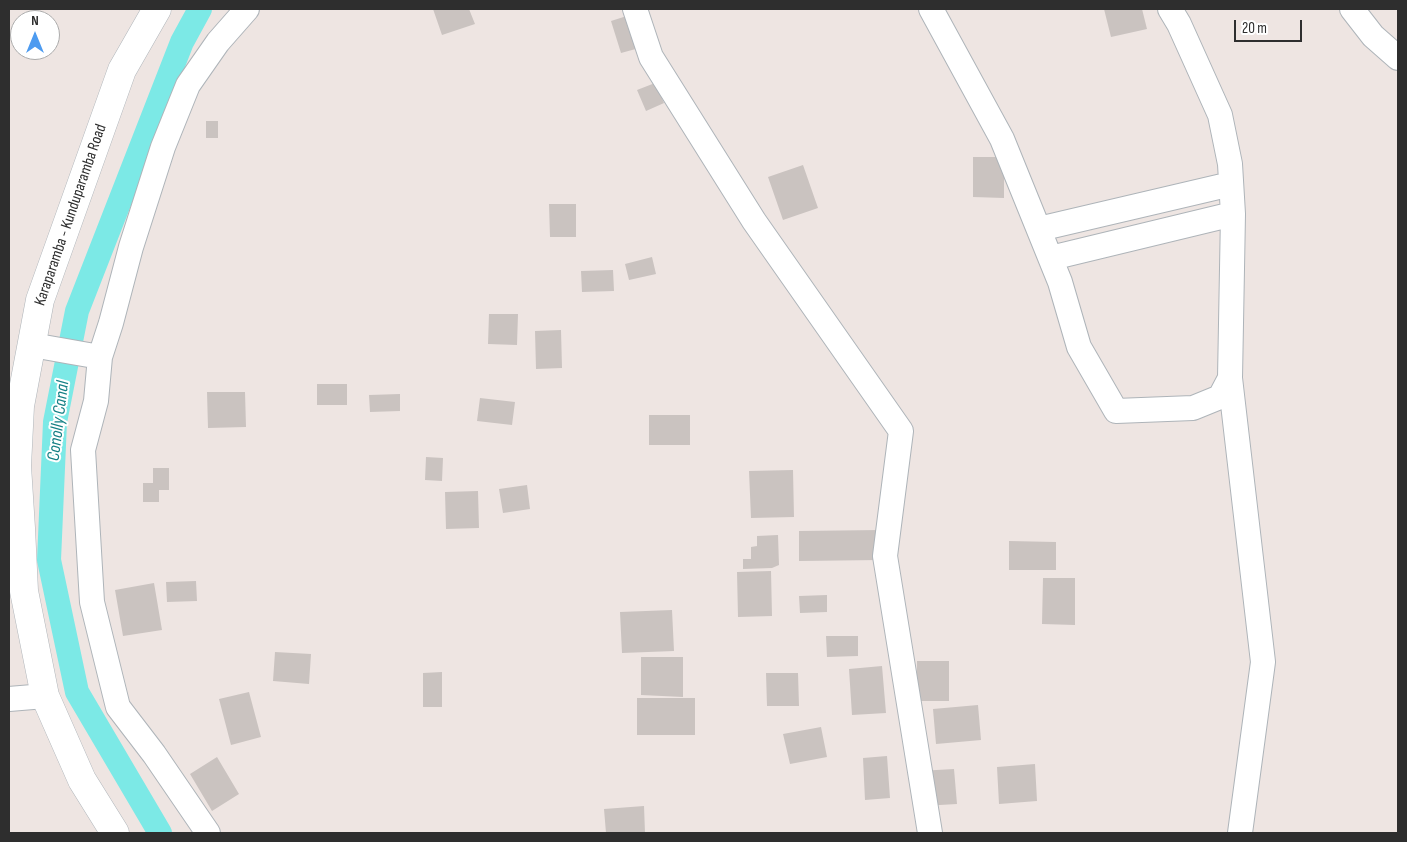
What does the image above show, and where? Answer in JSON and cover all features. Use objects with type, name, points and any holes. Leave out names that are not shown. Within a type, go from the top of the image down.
[{"type":"main road","name":"Karaparamba - Kunduparamba Road","points":[[115,833],[82,780],[46,696],[24,591],[14,406],[32,345],[40,300],[122,70],[157,9]]},
{"type":"street","points":[[208,833],[154,754],[118,707],[92,602],[83,450],[96,401],[100,357],[131,247],[163,147],[188,85],[218,42],[247,9]]},
{"type":"street","points":[[635,9],[651,57],[754,221],[901,430],[885,556],[930,833]]},
{"type":"street","points":[[931,9],[1002,139],[1060,282],[1079,347],[1116,411],[1193,408],[1220,397],[1230,378]]},
{"type":"street","points":[[1352,9],[1373,36],[1398,58]]},
{"type":"street","points":[[1177,14],[1220,115],[1230,164],[1233,214],[1230,378],[1263,662],[1240,833]]},
{"type":"street","points":[[1039,229],[1231,184]]},
{"type":"street","points":[[1050,258],[1233,214]]},
{"type":"street","points":[[32,345],[100,357]]},
{"type":"street","points":[[9,699],[46,696]]},
{"type":"building","points":[[433,9],[469,9],[475,24],[442,35]]},
{"type":"building","points":[[1104,9],[1142,9],[1147,29],[1111,37]]},
{"type":"building","points":[[633,14],[643,47],[621,53],[611,21]]},
{"type":"building","points":[[655,83],[664,103],[646,111],[637,90]]},
{"type":"building","points":[[206,121],[218,121],[218,138],[206,138]]},
{"type":"building","points":[[973,157],[1004,157],[1004,198],[973,197]]},
{"type":"building","points":[[803,165],[818,208],[783,220],[768,177]]},
{"type":"building","points":[[549,204],[576,204],[576,237],[550,237]]},
{"type":"building","points":[[652,257],[656,274],[629,280],[625,264]]},
{"type":"building","points":[[613,270],[614,291],[582,292],[581,271]]},
{"type":"building","points":[[489,314],[518,314],[517,345],[488,344]]},
{"type":"building","points":[[561,330],[562,368],[536,369],[535,331]]},
{"type":"building","points":[[317,384],[347,384],[347,405],[317,405]]},
{"type":"building","points":[[207,392],[245,392],[246,427],[208,428]]},
{"type":"building","points":[[400,394],[400,411],[370,412],[369,395]]},
{"type":"building","points":[[480,398],[515,402],[512,425],[477,421]]},
{"type":"building","points":[[649,415],[690,415],[690,445],[649,445]]},
{"type":"building","points":[[426,457],[443,458],[442,481],[425,480]]},
{"type":"building","points":[[153,468],[169,468],[169,490],[159,490],[159,502],[143,502],[143,483],[153,483]]},
{"type":"building","points":[[793,470],[794,517],[751,518],[749,471]]},
{"type":"building","points":[[527,485],[530,509],[503,513],[499,489]]},
{"type":"building","points":[[478,491],[479,528],[446,529],[445,492]]},
{"type":"building","points":[[880,530],[880,560],[799,561],[799,531]]},
{"type":"building","points":[[778,535],[779,565],[772,568],[743,569],[743,559],[751,559],[751,547],[757,546],[757,536]]},
{"type":"building","points":[[1009,541],[1056,542],[1056,570],[1009,570]]},
{"type":"building","points":[[771,571],[772,616],[738,617],[737,572]]},
{"type":"building","points":[[1043,578],[1075,578],[1075,625],[1042,624]]},
{"type":"building","points":[[196,581],[197,601],[167,602],[166,582]]},
{"type":"building","points":[[154,583],[162,630],[123,636],[115,590]]},
{"type":"building","points":[[827,595],[827,612],[800,613],[799,596]]},
{"type":"building","points":[[672,610],[674,651],[622,653],[620,612]]},
{"type":"building","points":[[826,636],[858,636],[858,656],[827,657]]},
{"type":"building","points":[[275,652],[311,654],[309,684],[273,681]]},
{"type":"building","points":[[641,657],[683,657],[683,697],[641,695]]},
{"type":"building","points":[[917,661],[949,661],[949,701],[917,701]]},
{"type":"building","points":[[882,666],[886,713],[852,715],[849,669]]},
{"type":"building","points":[[442,672],[442,707],[423,707],[423,673]]},
{"type":"building","points":[[766,673],[798,673],[799,706],[767,706]]},
{"type":"building","points":[[249,692],[261,737],[231,745],[219,699]]},
{"type":"building","points":[[637,698],[695,698],[695,735],[637,735]]},
{"type":"building","points":[[978,705],[981,740],[936,744],[933,709]]},
{"type":"building","points":[[821,727],[827,757],[790,764],[783,734]]},
{"type":"building","points":[[887,756],[890,798],[865,800],[863,758]]},
{"type":"building","points":[[217,757],[239,794],[212,811],[190,774]]},
{"type":"building","points":[[1035,764],[1037,801],[999,804],[997,767]]},
{"type":"building","points":[[954,769],[957,804],[922,806],[919,771]]},
{"type":"building","points":[[644,806],[645,833],[606,833],[604,809]]},
{"type":"waterway","name":"Conolly Canal","points":[[160,833],[77,692],[49,560],[55,422],[77,311],[182,42],[200,9]]}]
